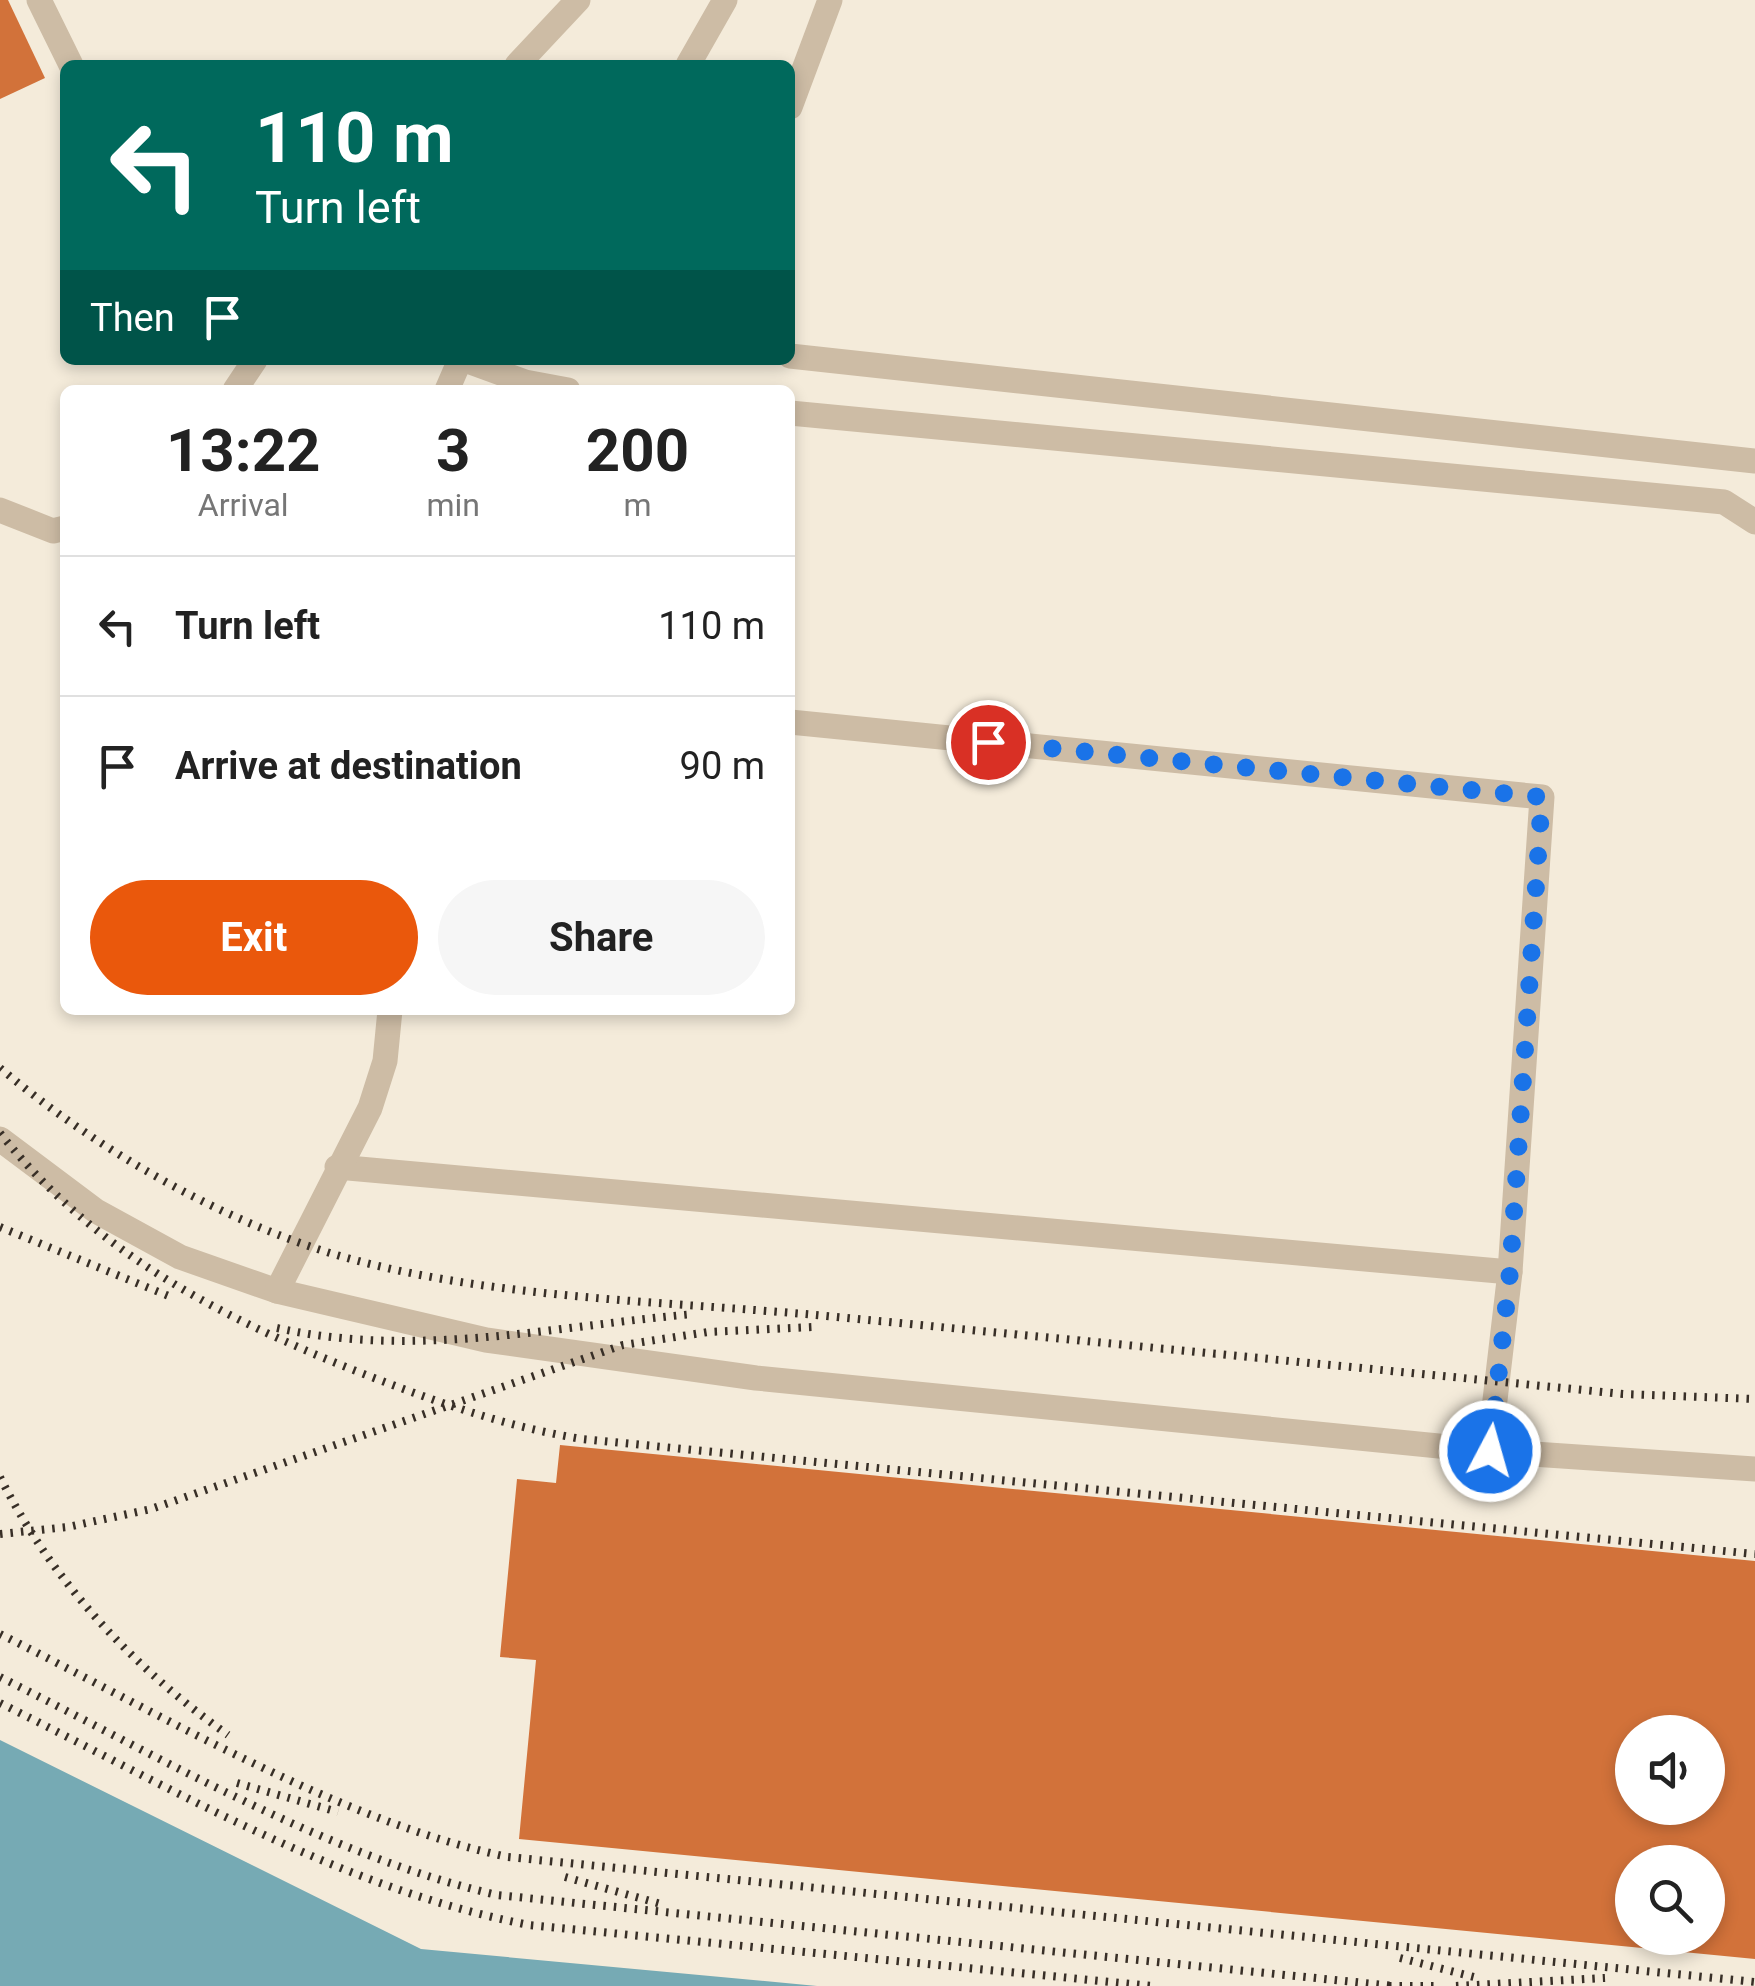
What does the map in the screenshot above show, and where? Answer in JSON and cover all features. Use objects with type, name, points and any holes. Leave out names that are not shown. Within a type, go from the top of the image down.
[{"type":"lane","points":[[39,0],[69,60]]},
{"type":"lane","points":[[522,60],[578,0]]},
{"type":"lane","points":[[691,60],[725,0]]},
{"type":"lane","points":[[795,94],[830,0]]},
{"type":"lane","points":[[795,357],[1755,461]]},
{"type":"lane","points":[[477,365],[542,385]]},
{"type":"lane","points":[[795,413],[1724,502],[1755,522]]},
{"type":"lane","points":[[0,510],[53,531],[60,529]]},
{"type":"lane","points":[[795,722],[1542,797],[1510,1272],[1490,1451]]},
{"type":"lane","points":[[278,1291],[380,1084],[389,1015]]},
{"type":"lane","points":[[0,1139],[96,1211],[180,1256],[278,1291],[486,1340],[698,1370],[1490,1451],[1755,1469]]},
{"type":"lane","points":[[337,1167],[1510,1272]]},
{"type":"water","points":[[0,1740],[421,1949],[817,1986],[0,1986]]},
{"type":"building","points":[[0,0],[8,0],[45,78],[0,99]]},
{"type":"building","points":[[560,1445],[1755,1561],[1755,1959],[1714,1955],[1725,1955],[1725,1845],[1615,1845],[1615,1945],[519,1839],[536,1660],[500,1657],[517,1479],[556,1483]]},
{"type":"railway","points":[[0,1068],[115,1152],[242,1220],[330,1253],[447,1280],[570,1296],[816,1315],[1623,1394],[1755,1399]]},
{"type":"railway","points":[[0,1133],[76,1213],[118,1246],[208,1303],[356,1371],[439,1402],[523,1427],[582,1439],[1755,1554]]},
{"type":"railway","points":[[0,1227],[171,1297]]},
{"type":"railway","points":[[277,1328],[382,1341],[434,1340],[694,1314]]},
{"type":"railway","points":[[0,1534],[68,1527],[151,1509],[623,1345],[708,1332],[813,1327]]},
{"type":"railway","points":[[0,1477],[45,1552],[98,1620],[160,1681],[228,1735]]},
{"type":"railway","points":[[0,1634],[314,1791],[379,1818],[508,1857],[1755,1982]]},
{"type":"railway","points":[[0,1677],[306,1829],[432,1877],[497,1895],[1394,1986]]},
{"type":"railway","points":[[0,1703],[258,1832],[390,1887],[459,1908],[529,1925],[1152,1986]]},
{"type":"railway","points":[[237,1783],[338,1812]]},
{"type":"railway","points":[[565,1877],[661,1904]]},
{"type":"railway","points":[[1400,1958],[1478,1978]]},
{"type":"railway","points":[[1456,1986],[1605,1978]]},
{"type":"railway","points":[[1389,1986],[1438,1986]]},
{"type":"route","points":[[988,742],[1542,797],[1510,1272],[1490,1451]]}]
